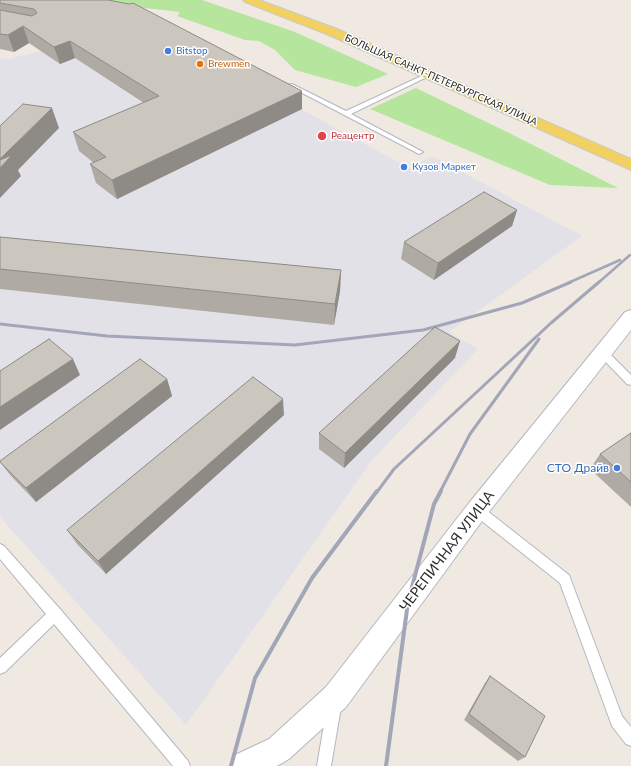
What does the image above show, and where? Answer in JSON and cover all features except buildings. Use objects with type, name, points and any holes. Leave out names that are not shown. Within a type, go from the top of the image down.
[{"type":"main road","name":"БОЛЬШАЯ САНКТ-ПЕТЕРБУРГСКАЯ УЛИЦА","points":[[249,0],[333,32],[631,165]]},
{"type":"street","name":"ЧЕРЕПИЧНАЯ УЛИЦА","points":[[246,766],[279,748],[336,697],[477,510],[631,317]]},
{"type":"lane","points":[[345,114],[430,74]]},
{"type":"lane","points":[[282,81],[420,152]]},
{"type":"lane","points":[[602,352],[631,381]]},
{"type":"lane","points":[[477,510],[565,579],[618,721],[631,739]]},
{"type":"lane","points":[[0,550],[183,766]]},
{"type":"lane","points":[[0,667],[55,614]]},
{"type":"lane","points":[[324,766],[336,697]]},
{"type":"shaded area","points":[[136,19],[409,168],[432,156],[582,236],[449,332],[478,349],[372,460],[186,725],[0,517],[0,58],[8,59],[40,51]]},
{"type":"green space","points":[[75,0],[202,0],[295,32],[388,74],[356,87],[295,70],[275,50],[259,41],[245,40],[177,16],[180,12]]},
{"type":"green space","points":[[416,88],[618,188],[550,185],[370,109]]},
{"type":"railway","points":[[598,283],[630,255]]},
{"type":"railway","points":[[568,283],[620,260]]},
{"type":"railway","points":[[0,324],[107,336],[295,345],[423,330],[522,303],[571,282]]},
{"type":"railway","points":[[377,492],[394,469],[551,323],[599,282]]},
{"type":"railway","points":[[440,492],[470,434],[539,339]]},
{"type":"railway","points":[[231,766],[255,678],[312,578],[377,491]]},
{"type":"railway","points":[[386,766],[408,602],[434,504],[441,491]]},
{"type":"place","name":"Bitstop","points":[[168,51]]},
{"type":"place","name":"Brewmen","points":[[200,64]]},
{"type":"place","name":"Реацентр","points":[[322,136]]},
{"type":"place","name":"Кузов Маркет","points":[[404,167]]},
{"type":"place","name":"СТО Драйв","points":[[617,468]]}]
